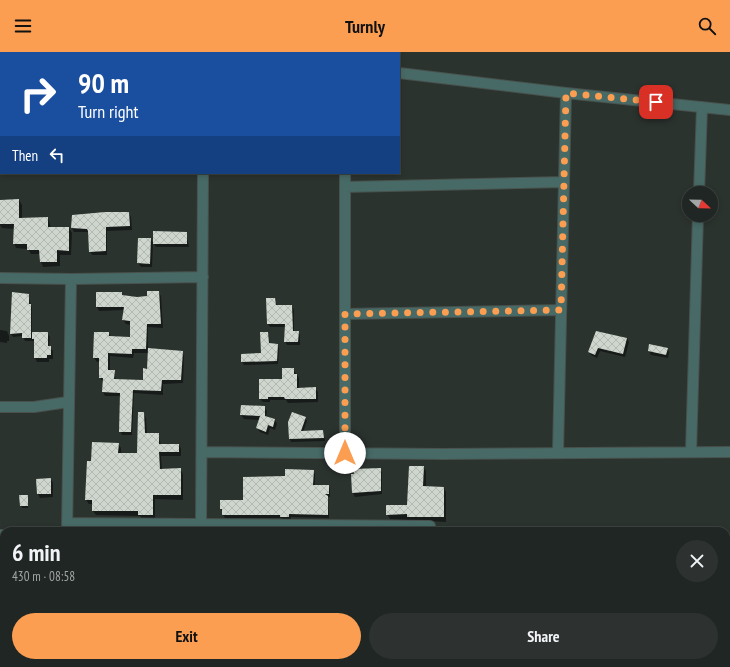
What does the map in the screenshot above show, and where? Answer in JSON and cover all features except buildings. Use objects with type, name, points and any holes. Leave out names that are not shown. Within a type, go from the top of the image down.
[{"type":"street","points":[[400,73],[566,93],[730,110]]},
{"type":"street","points":[[558,453],[566,93]]},
{"type":"street","points":[[699,186],[702,107]]},
{"type":"street","points":[[201,527],[203,174]]},
{"type":"street","points":[[345,174],[345,453]]},
{"type":"street","points":[[345,187],[564,182]]},
{"type":"street","points":[[691,452],[698,222]]},
{"type":"street","points":[[0,278],[71,279],[203,277]]},
{"type":"street","points":[[67,527],[71,279]]},
{"type":"street","points":[[345,314],[561,310]]},
{"type":"street","points":[[0,407],[34,407],[68,402]]},
{"type":"street","points":[[202,452],[730,452]]},
{"type":"street","points":[[316,527],[430,526]]},
{"type":"route","points":[[345,453],[345,314],[561,310],[566,93],[656,102]]}]
